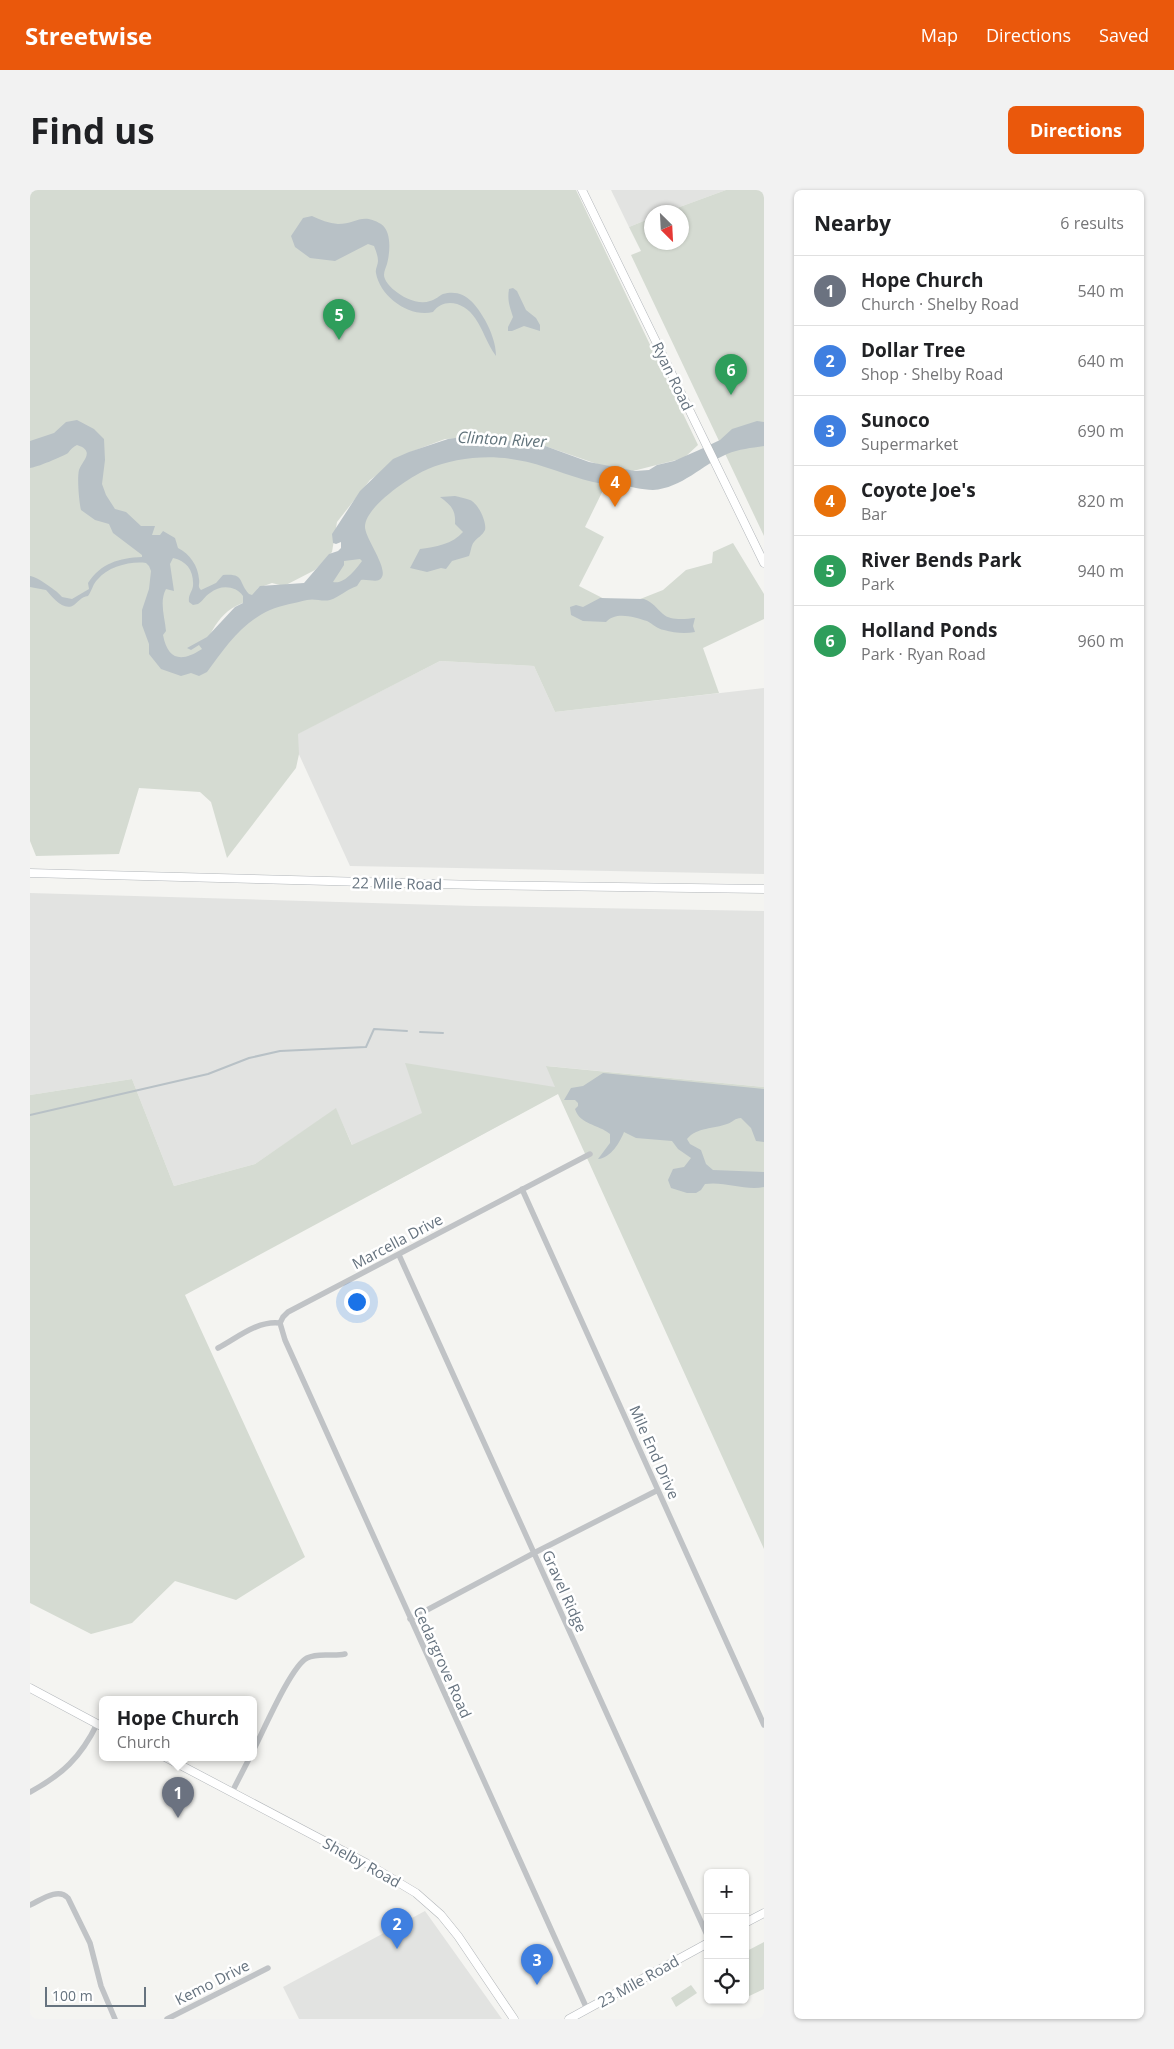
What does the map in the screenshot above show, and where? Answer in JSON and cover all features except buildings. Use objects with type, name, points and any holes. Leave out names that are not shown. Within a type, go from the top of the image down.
[{"type":"street","name":"Ryan Road","points":[[582,190],[764,563]]},
{"type":"street","name":"22 Mile Road","points":[[30,873],[470,885],[764,889]]},
{"type":"street","name":"Marcella Drive","points":[[280,1323],[288,1312],[590,1154]]},
{"type":"street","name":"Mile End Drive","points":[[522,1189],[764,1726]]},
{"type":"street","name":"Gravel Ridge","points":[[399,1255],[704,1928]]},
{"type":"street","points":[[218,1348],[258,1326],[272,1322],[280,1323]]},
{"type":"street","name":"Cedargrove Road","points":[[280,1323],[285,1340],[587,2009]]},
{"type":"street","points":[[410,1619],[658,1490]]},
{"type":"street","points":[[257,1742],[285,1688],[301,1662],[317,1655],[345,1654]]},
{"type":"street","points":[[30,1688],[99,1724]]},
{"type":"street","points":[[30,1792],[49,1782],[65,1770],[99,1726]]},
{"type":"street","name":"Shelby Road","points":[[173,1761],[366,1863],[422,1898],[458,1936],[514,2019]]},
{"type":"street","points":[[232,1792],[248,1761]]},
{"type":"street","points":[[30,1905],[58,1893],[66,1895],[90,1942],[101,1986],[115,2019]]},
{"type":"street","points":[[749,1921],[764,1914]]},
{"type":"street","name":"23 Mile Road","points":[[569,2019],[704,1945]]},
{"type":"street","name":"Kemo Drive","points":[[168,2019],[268,1968]]},
{"type":"shaded area","points":[[30,190],[576,190],[698,445],[684,458],[633,471],[600,465],[539,444],[507,443],[467,438],[445,439],[408,453],[370,480],[337,522],[332,552],[315,570],[284,586],[272,583],[258,588],[254,599],[323,578],[377,491],[437,452],[519,450],[610,476],[585,527],[604,537],[579,586],[620,607],[663,590],[686,570],[712,563],[713,552],[733,543],[764,594],[764,619],[703,648],[719,693],[555,712],[534,666],[440,661],[298,734],[299,754],[296,768],[227,858],[211,802],[200,792],[139,788],[119,854],[36,856],[30,841]],"holes":[[[252,600],[198,658],[213,629],[224,614],[232,608]]]},
{"type":"shaded area","points":[[611,190],[726,190],[685,205],[644,205],[644,221],[629,227]]},
{"type":"shaded area","points":[[726,190],[764,190],[764,536],[631,255],[641,251],[629,227],[644,221],[644,250],[689,250],[689,205],[685,205]]},
{"type":"shaded area","points":[[312,216],[338,224],[369,219],[385,227],[389,237],[389,254],[384,275],[389,285],[402,296],[421,302],[430,301],[443,294],[457,293],[463,295],[478,308],[487,324],[494,342],[496,356],[475,318],[461,305],[455,303],[443,304],[433,312],[424,313],[406,309],[397,304],[383,290],[379,282],[376,272],[378,259],[374,246],[368,244],[335,261],[310,258],[295,247],[291,236],[303,218]]},
{"type":"shaded area","points":[[513,288],[517,291],[526,310],[536,318],[540,325],[540,331],[524,326],[508,331],[513,317],[508,293],[509,289]]},
{"type":"shaded area","points":[[77,420],[94,429],[104,439],[105,460],[102,484],[106,495],[115,509],[126,512],[141,526],[155,526],[152,535],[160,535],[163,531],[175,538],[178,548],[190,557],[195,565],[201,590],[216,583],[223,575],[235,575],[240,579],[249,594],[252,595],[260,586],[304,583],[329,554],[341,548],[341,542],[333,543],[332,534],[360,491],[393,459],[448,439],[462,437],[537,443],[589,462],[635,471],[649,470],[657,465],[674,461],[720,440],[732,429],[757,421],[764,422],[764,446],[727,454],[683,481],[653,490],[593,482],[536,464],[506,458],[471,458],[438,465],[401,485],[381,501],[367,518],[366,531],[383,570],[379,580],[361,580],[357,586],[330,600],[307,600],[270,610],[242,629],[227,645],[207,672],[199,676],[191,673],[181,676],[161,669],[149,654],[149,644],[142,625],[142,610],[149,589],[151,571],[146,563],[126,564],[107,571],[96,581],[88,596],[70,607],[58,603],[46,590],[30,587],[30,576],[47,585],[62,597],[72,599],[89,589],[88,583],[105,566],[118,560],[142,557],[142,555],[113,533],[109,524],[95,520],[81,510],[78,474],[87,453],[83,447],[77,445],[65,455],[30,468],[30,441],[54,433],[66,422]],"holes":[[[173,558],[186,564],[191,571],[193,586],[189,602],[193,605],[200,603],[214,590],[227,587],[240,592],[243,596],[243,603],[235,607],[207,637],[187,648],[191,650],[199,645],[202,649],[182,657],[177,657],[168,650],[163,635],[166,631],[163,605],[164,594],[166,589],[174,591],[170,564]],[[360,559],[362,561],[349,576],[341,581],[333,582],[344,565],[344,561]]]},
{"type":"shaded area","points":[[455,496],[468,499],[479,509],[485,522],[483,534],[473,543],[469,556],[452,561],[446,569],[441,568],[427,572],[410,568],[420,549],[449,542],[463,532],[455,524],[455,515],[452,508],[440,497]]},
{"type":"shaded area","points":[[600,598],[644,599],[670,618],[695,618],[693,626],[695,632],[683,633],[659,629],[647,621],[625,616],[615,617],[606,622],[583,621],[571,615],[570,607],[576,605],[583,607]]},
{"type":"shaded area","points":[[440,661],[534,666],[555,712],[764,688],[764,874],[350,866],[291,737]]},
{"type":"shaded area","points":[[30,893],[474,906],[764,911],[764,1087],[547,1066],[559,1093],[374,1193],[336,1109],[255,1164],[174,1186],[132,1079],[30,1095]]},
{"type":"shaded area","points":[[405,1063],[555,1087],[546,1066],[764,1087],[764,1549],[558,1094],[185,1295],[305,1557],[236,1600],[175,1581],[132,1623],[91,1634],[30,1603],[30,1095],[132,1079],[174,1186],[255,1164],[336,1108],[352,1145],[422,1113]]},
{"type":"shaded area","points":[[603,1073],[764,1089],[764,1142],[756,1141],[751,1128],[741,1118],[722,1126],[701,1130],[687,1139],[690,1144],[701,1150],[706,1164],[713,1170],[764,1172],[764,1187],[750,1188],[712,1183],[705,1184],[696,1193],[687,1193],[671,1188],[668,1180],[673,1169],[684,1167],[691,1158],[678,1149],[672,1141],[636,1138],[624,1132],[611,1153],[598,1159],[610,1143],[610,1134],[581,1118],[575,1109],[578,1103],[575,1100],[564,1100],[571,1088],[583,1086]]},
{"type":"shaded area","points":[[425,1911],[502,2019],[299,2019],[283,1987]]},
{"type":"shaded area","points":[[764,1942],[764,1989],[749,1996],[749,1959],[749,1950]]},
{"type":"shaded area","points":[[691,1985],[697,1993],[676,2007],[671,1998]]},
{"type":"waterway","points":[[30,1115],[208,1074],[249,1058],[280,1051],[366,1047],[374,1029],[407,1031]]},
{"type":"waterway","points":[[420,1032],[443,1033]]},
{"type":"place","name":"River Bends Park","points":[[339,340]]},
{"type":"place","name":"Holland Ponds","points":[[731,395]]},
{"type":"place","name":"Coyote Joe's","points":[[615,507]]},
{"type":"place","name":"Hope Church","points":[[178,1818]]},
{"type":"place","name":"Dollar Tree","points":[[397,1949]]},
{"type":"place","name":"Sunoco","points":[[537,1985]]},
{"type":"water label","name":"Clinton River","points":[[502,439]]}]
